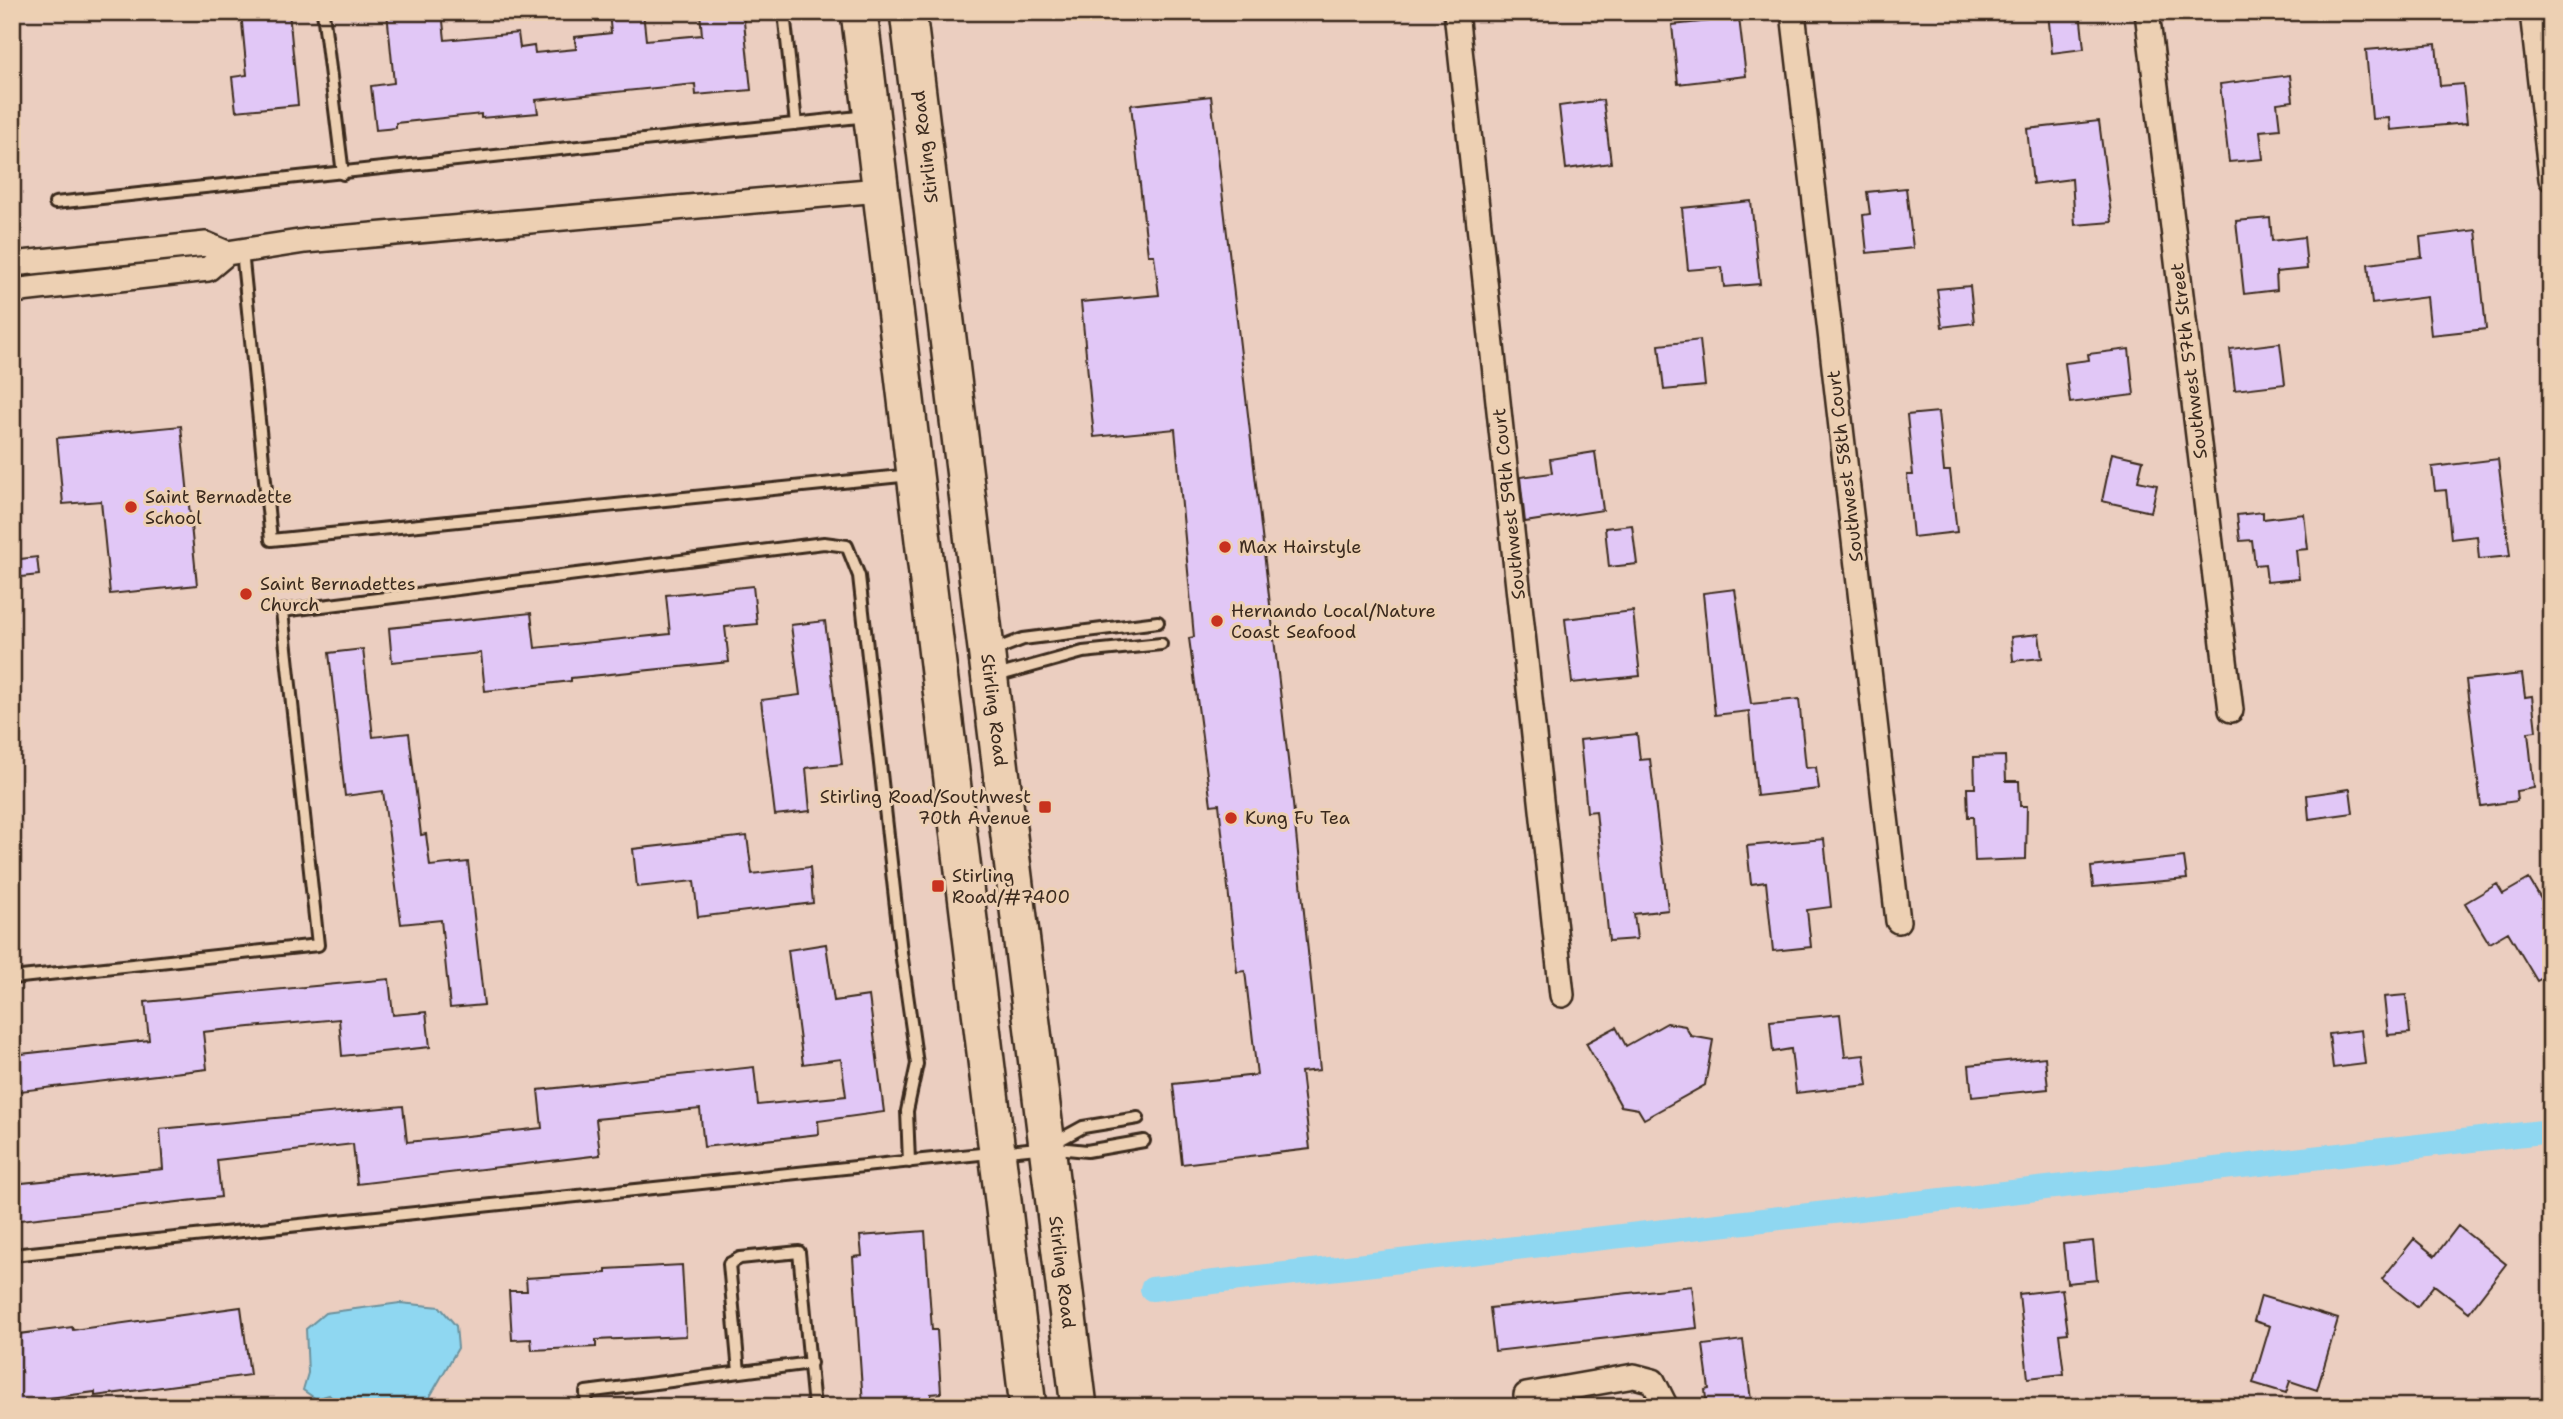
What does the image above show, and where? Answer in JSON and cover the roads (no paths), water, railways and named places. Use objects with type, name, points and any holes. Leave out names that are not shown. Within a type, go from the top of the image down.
[{"type":"main road","points":[[859,12],[1028,1407]]},
{"type":"main road","name":"Stirling Road","points":[[908,12],[1079,1407]]},
{"type":"main road","points":[[914,475],[965,471]]},
{"type":"street","name":"Southwest 59th Court","points":[[1456,12],[1563,995]]},
{"type":"street","name":"Southwest 58th Court","points":[[1793,12],[1898,921]]},
{"type":"street","name":"Southwest 57th Street","points":[[2147,12],[2231,710]]},
{"type":"street","points":[[2532,12],[2551,178]]},
{"type":"street","points":[[12,290],[208,269],[235,252],[304,241],[879,190]]},
{"type":"street","points":[[12,264],[206,244],[235,252]]},
{"type":"street","points":[[1528,1407],[1526,1395],[1634,1376],[1653,1381],[1666,1407]]},
{"type":"lane","points":[[323,12],[343,174]]},
{"type":"lane","points":[[783,12],[796,124]]},
{"type":"lane","points":[[55,203],[871,116]]},
{"type":"lane","points":[[235,252],[271,541],[914,475]]},
{"type":"lane","points":[[54,260],[56,286]]},
{"type":"lane","points":[[12,978],[318,944],[282,611],[824,543],[847,546],[859,576],[901,952],[917,1065],[907,1111],[909,1162]]},
{"type":"lane","points":[[988,665],[1023,639],[1158,622]]},
{"type":"lane","points":[[988,665],[1161,644]]},
{"type":"lane","points":[[1047,1147],[1083,1127],[1138,1118]]},
{"type":"lane","points":[[12,1255],[1047,1147],[1087,1151],[1144,1141]]},
{"type":"lane","points":[[739,1373],[729,1264],[740,1258],[799,1252],[814,1407]]},
{"type":"lane","points":[[587,1407],[586,1392],[811,1363]]},
{"type":"water","points":[[400,1303],[440,1307],[456,1326],[458,1348],[424,1407],[340,1407],[329,1395],[316,1399],[303,1390],[308,1373],[306,1329],[325,1313]]},
{"type":"waterway","points":[[1152,1289],[2551,1131]]},
{"type":"place","name":"Saint Bernadette School","points":[[131,507]]},
{"type":"place","name":"Max Hairstyle","points":[[1225,547]]},
{"type":"place","name":"Saint Bernadettes Church","points":[[246,594]]},
{"type":"place","name":"Hernando Local/Nature Coast Seafood","points":[[1217,621]]},
{"type":"place","name":"Stirling Road/Southwest 70th Avenue","points":[[1045,807]]},
{"type":"place","name":"Kung Fu Tea","points":[[1231,818]]},
{"type":"place","name":"Stirling Road/#7400","points":[[938,886]]}]
